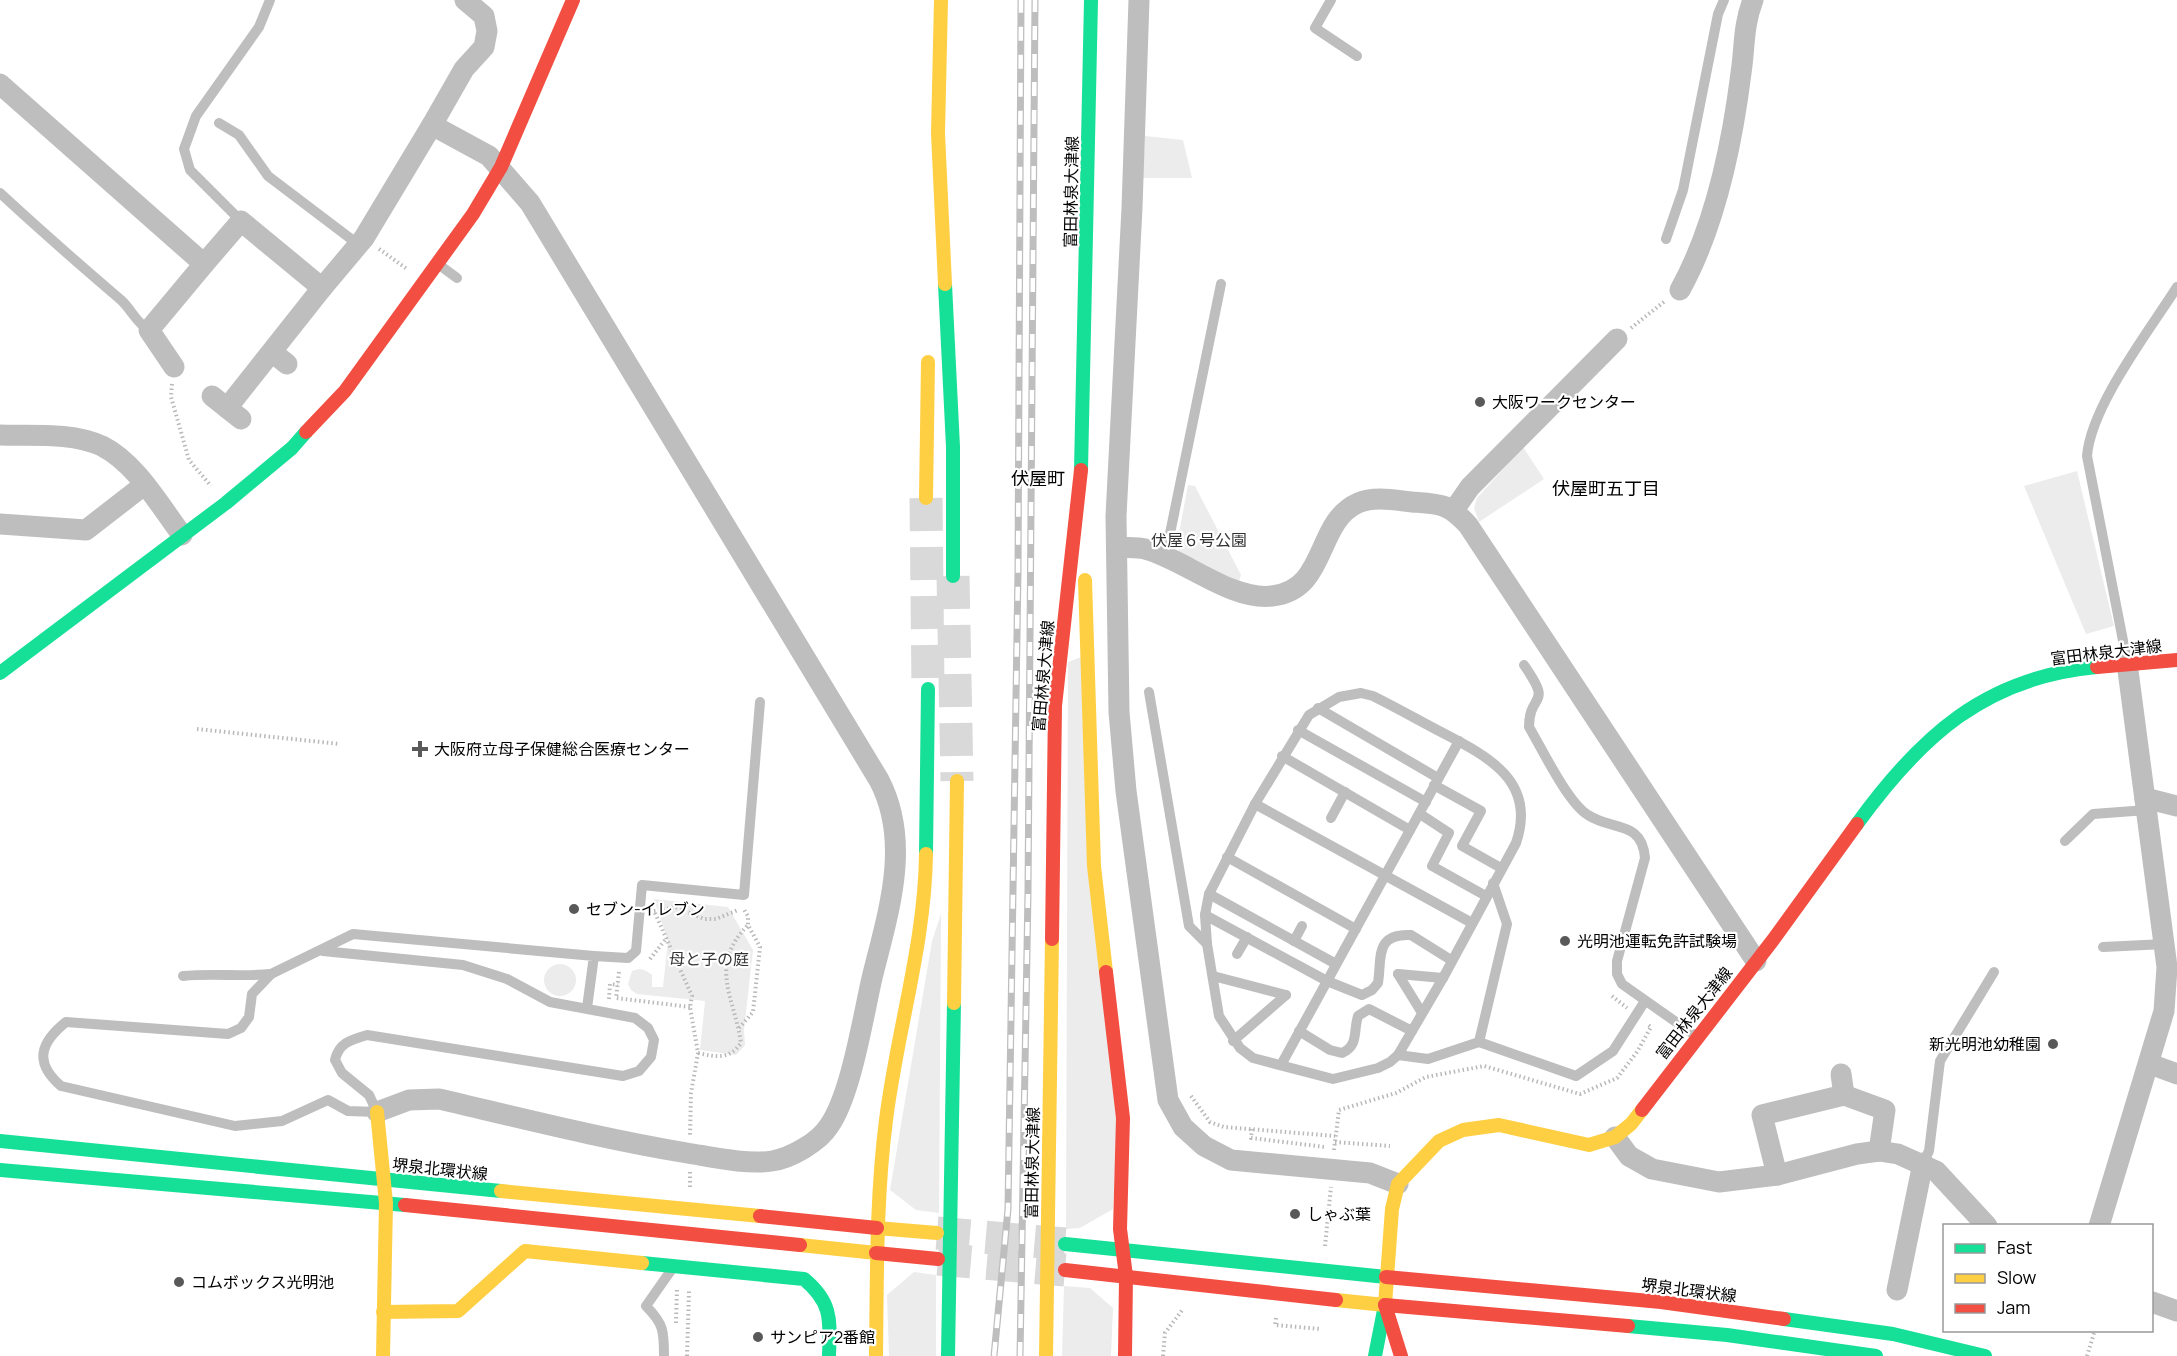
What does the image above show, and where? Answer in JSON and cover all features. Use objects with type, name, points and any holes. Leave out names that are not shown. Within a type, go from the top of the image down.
[{"type":"main road","points":[[0,673],[226,503],[316,424],[345,391],[473,214],[501,167],[573,0]]},
{"type":"main road","points":[[930,285],[938,133],[941,0]]},
{"type":"main road","name":"富田林泉大津線","points":[[1046,1356],[1055,706],[1083,448],[1090,0]]},
{"type":"main road","points":[[938,133],[953,447],[953,576]]},
{"type":"main road","points":[[926,498],[928,344]]},
{"type":"main road","points":[[1083,448],[1094,866],[1124,1118],[1121,1249],[1126,1276],[1125,1356]]},
{"type":"main road","name":"富田林泉大津線","points":[[1616,1137],[1631,1124],[1696,1036],[1756,961],[1890,779],[1935,734],[1966,711],[2027,681],[2066,671],[2127,663],[2177,660]]},
{"type":"main road","points":[[876,1356],[877,1228],[886,1117],[912,985],[905,914],[926,870],[928,689]]},
{"type":"main road","points":[[948,1356],[957,781]]},
{"type":"main road","points":[[377,1112],[386,1203],[383,1356]]},
{"type":"main road","points":[[1375,1356],[1385,1305],[1392,1209],[1398,1184],[1439,1141],[1463,1130],[1499,1125],[1589,1145],[1616,1137]]},
{"type":"main road","name":"堺泉北環状線","points":[[0,1140],[877,1228]]},
{"type":"main road","points":[[0,1170],[386,1203],[938,1259]]},
{"type":"main road","points":[[877,1228],[937,1233]]},
{"type":"main road","points":[[1065,1244],[1386,1277]]},
{"type":"main road","points":[[384,1312],[458,1311],[525,1251],[674,1273],[804,1279],[821,1292],[830,1313],[829,1356]]},
{"type":"main road","points":[[1065,1270],[1385,1305],[1727,1335],[1876,1356]]},
{"type":"main road","name":"堺泉北環状線","points":[[1386,1277],[1661,1302],[1985,1356]]},
{"type":"main road","points":[[1385,1305],[1401,1349],[1401,1356]]},
{"type":"street","points":[[227,407],[280,358],[322,288],[361,241],[464,69],[484,47],[487,31],[484,16],[465,0]]},
{"type":"street","points":[[1139,0],[1132,208],[1116,516],[1119,712],[1125,779],[1168,1100],[1183,1127],[1204,1146],[1231,1160],[1370,1173],[1398,1184]]},
{"type":"street","points":[[1680,290],[1694,265],[1712,214],[1741,72],[1744,21],[1753,0]]},
{"type":"street","points":[[0,84],[204,264]]},
{"type":"street","points":[[377,1112],[409,1100],[439,1099],[637,1144],[722,1159],[773,1161],[804,1148],[829,1126],[846,1086],[905,914],[896,867],[895,824],[890,801],[879,780],[536,214],[501,167],[480,149],[432,125]]},
{"type":"street","points":[[174,367],[149,330],[241,221],[322,288]]},
{"type":"street","points":[[1454,510],[1470,487],[1617,339]]},
{"type":"street","points":[[0,435],[73,438],[100,445],[121,459],[144,485],[182,536]]},
{"type":"street","points":[[0,524],[86,530],[144,485]]},
{"type":"street","points":[[1117,548],[1145,549],[1246,594],[1272,597],[1297,589],[1317,565],[1333,525],[1343,512],[1358,503],[1387,499],[1444,505],[1454,510],[1468,525],[1756,961]]},
{"type":"street","points":[[2100,1224],[2150,1064],[2164,1011],[2167,966],[2127,663]]},
{"type":"street","points":[[2146,804],[2177,806]]},
{"type":"street","points":[[2150,1064],[2177,1074]]},
{"type":"street","points":[[1841,1074],[1844,1095]]},
{"type":"street","points":[[1777,1175],[1762,1115],[1844,1095],[1885,1110],[1879,1151]]},
{"type":"street","points":[[1616,1137],[1629,1156],[1652,1169],[1719,1182],[1777,1175],[1857,1154],[1879,1151],[1923,1163],[1936,1171],[1985,1224]]},
{"type":"street","points":[[1897,1290],[1923,1163]]},
{"type":"street","points":[[2153,1303],[2177,1311]]},
{"type":"lane","points":[[241,221],[190,170],[184,149],[196,116],[259,27],[270,0]]},
{"type":"lane","points":[[1331,0],[1314,28],[1357,56]]},
{"type":"lane","points":[[1666,239],[1683,190],[1718,15],[1724,0]]},
{"type":"lane","points":[[219,123],[239,135],[268,176],[361,241]]},
{"type":"lane","points":[[0,193],[69,257],[124,303],[140,325],[149,330]]},
{"type":"lane","points":[[437,264],[457,278]]},
{"type":"lane","points":[[1164,558],[1221,284]]},
{"type":"lane","points":[[2127,663],[2087,456],[2088,441],[2112,390],[2177,287]]},
{"type":"lane","points":[[1524,665],[1540,693],[1540,700],[1529,715],[1529,726],[1576,806],[1589,816],[1632,831],[1644,843],[1645,858],[1617,961],[1617,974],[1622,984],[1696,1036]]},
{"type":"lane","points":[[1149,692],[1189,926],[1207,944]]},
{"type":"lane","points":[[1360,693],[1373,696],[1490,758],[1509,778],[1519,801],[1522,826],[1443,978],[1398,1055],[1378,1068],[1334,1079],[1253,1058],[1233,1041],[1219,1016],[1207,944],[1205,915],[1209,894],[1282,756],[1309,715],[1339,697],[1360,693]]},
{"type":"lane","points":[[183,976],[205,974],[236,977],[271,974],[353,934],[628,958],[636,951],[642,885],[744,895],[760,702]]},
{"type":"lane","points":[[1318,708],[1481,811],[1462,846],[1501,868]]},
{"type":"lane","points":[[1298,730],[1426,802]]},
{"type":"lane","points":[[1281,1065],[1459,741]]},
{"type":"lane","points":[[1282,756],[1410,830]]},
{"type":"lane","points":[[1330,818],[1345,792]]},
{"type":"lane","points":[[1255,804],[1472,923]]},
{"type":"lane","points":[[2065,841],[2093,814],[2146,804]]},
{"type":"lane","points":[[1419,814],[1449,833],[1432,866],[1486,896]]},
{"type":"lane","points":[[1227,857],[1356,929]]},
{"type":"lane","points":[[1479,1042],[1507,924],[1493,883]]},
{"type":"lane","points":[[1209,894],[1336,964]]},
{"type":"lane","points":[[1205,915],[1327,981],[1362,995],[1372,990],[1378,982],[1378,960],[1381,948],[1401,934],[1411,935],[1451,960]]},
{"type":"lane","points":[[1294,941],[1302,926]]},
{"type":"lane","points":[[1238,954],[1247,937]]},
{"type":"lane","points":[[2103,947],[2165,944]]},
{"type":"lane","points":[[271,974],[252,994],[249,1017],[241,1028],[228,1034],[66,1022],[51,1035],[45,1047],[43,1062],[50,1076],[61,1086],[235,1126],[282,1121],[328,1100],[348,1112],[377,1112],[369,1095],[342,1073],[335,1060],[338,1048],[348,1041],[367,1035],[623,1076],[639,1071],[651,1058],[654,1040],[648,1028],[635,1017],[550,1002],[507,979],[463,965],[322,951]]},
{"type":"lane","points":[[587,1008],[594,956]]},
{"type":"lane","points":[[1923,1163],[1929,1151],[1940,1061],[1994,972]]},
{"type":"lane","points":[[1422,1013],[1398,974],[1443,978]]},
{"type":"lane","points":[[1213,976],[1286,995],[1233,1041]]},
{"type":"lane","points":[[236,977],[252,994]]},
{"type":"lane","points":[[1398,1055],[1428,1059],[1479,1042],[1576,1076],[1613,1052],[1645,1001]]},
{"type":"lane","points":[[1299,1031],[1330,1050],[1342,1053],[1352,1048],[1358,1016],[1369,1009],[1412,1031]]},
{"type":"lane","points":[[664,1356],[664,1331],[657,1317],[646,1306],[674,1273]]},
{"type":"path","points":[[361,241],[411,273]]},
{"type":"path","points":[[1617,339],[1680,290]]},
{"type":"path","points":[[174,367],[171,397],[189,460],[215,491]]},
{"type":"path","points":[[197,729],[340,744]]},
{"type":"path","points":[[739,1029],[753,1012],[760,947],[748,925],[748,916],[743,908],[744,895]]},
{"type":"path","points":[[651,901],[649,910],[676,907],[704,919],[716,919],[743,908]]},
{"type":"path","points":[[654,911],[692,996],[690,1007],[698,1053],[691,1093]]},
{"type":"path","points":[[698,1053],[720,1058],[736,1050],[741,1043],[726,984],[727,966],[733,941],[748,925]]},
{"type":"path","points":[[647,962],[665,940]]},
{"type":"path","points":[[620,967],[616,998],[690,1007]]},
{"type":"path","points":[[608,1002],[610,984],[618,985]]},
{"type":"path","points":[[1337,1121],[1339,1110],[1396,1093],[1426,1077],[1484,1066],[1580,1094],[1617,1078],[1637,1052],[1651,1027]]},
{"type":"path","points":[[1191,1096],[1210,1122],[1224,1127],[1390,1146]]},
{"type":"path","points":[[1252,1130],[1251,1138],[1350,1150]]},
{"type":"path","points":[[674,1273],[677,1285],[676,1332]]},
{"type":"path","points":[[687,1356],[689,1297]]},
{"type":"path","points":[[1163,1356],[1165,1333],[1184,1307]]},
{"type":"path","points":[[1275,1325],[1321,1329]]},
{"type":"path","points":[[2087,1356],[2094,1332]]},
{"type":"green space","points":[[1145,136],[1183,140],[1192,178],[1143,178]]},
{"type":"green space","points":[[1523,447],[1544,479],[1479,522],[1474,508],[1477,498]]},
{"type":"green space","points":[[2077,471],[2114,626],[2086,634],[2024,486]]},
{"type":"green space","name":"伏屋６号公園","points":[[1188,485],[1195,486],[1241,575],[1239,581],[1180,555],[1177,544]]},
{"type":"green space","points":[[1084,656],[1117,1129],[1113,1209],[1080,1228],[1066,1229],[1068,662]]},
{"type":"green space","name":"母と子の庭","points":[[654,899],[728,907],[753,950],[744,1030],[745,1045],[736,1055],[700,1050],[705,1001],[637,994],[631,990],[628,984],[632,971],[638,970],[645,970],[652,975],[652,987],[663,987],[668,941]]},
{"type":"green space","points":[[941,914],[939,1213],[916,1210],[890,1190],[932,941]]},
{"type":"green space","points":[[560,964],[572,968],[576,980],[572,992],[560,996],[548,992],[544,980],[548,968]]},
{"type":"green space","points":[[914,1272],[936,1275],[936,1356],[889,1356],[887,1295]]},
{"type":"green space","points":[[1064,1286],[1090,1288],[1113,1308],[1111,1356],[1062,1356]]},
{"type":"tunnel","points":[[926,498],[928,689]]},
{"type":"tunnel","points":[[953,576],[957,781]]},
{"type":"tunnel","points":[[937,1233],[1065,1244]]},
{"type":"tunnel","points":[[938,1259],[1065,1270]]},
{"type":"railway","points":[[994,1356],[1008,1209],[1018,570],[1021,0]]},
{"type":"railway","points":[[1020,1356],[1028,892],[1035,0]]},
{"type":"traffic: fast","points":[[1081,470],[1091,0]]},
{"type":"traffic: fast","points":[[945,284],[953,447],[953,576]]},
{"type":"traffic: fast","points":[[0,673],[226,503],[292,448],[306,432]]},
{"type":"traffic: fast","points":[[1857,824],[1905,764],[1931,739],[1988,698],[2021,684],[2057,673],[2097,667]]},
{"type":"traffic: fast","points":[[926,854],[928,689]]},
{"type":"traffic: fast","points":[[948,1356],[954,1003]]},
{"type":"traffic: fast","points":[[0,1141],[501,1191]]},
{"type":"traffic: fast","points":[[0,1170],[405,1205]]},
{"type":"traffic: fast","points":[[1065,1244],[1386,1277]]},
{"type":"traffic: fast","points":[[642,1263],[804,1279],[820,1296],[828,1313],[829,1356]]},
{"type":"traffic: fast","points":[[1375,1356],[1385,1305]]},
{"type":"traffic: fast","points":[[1784,1319],[1893,1334],[1985,1356]]},
{"type":"traffic: fast","points":[[1628,1326],[1727,1335],[1876,1356]]},
{"type":"traffic: slow","points":[[941,0],[938,133],[945,284]]},
{"type":"traffic: slow","points":[[926,498],[928,362]]},
{"type":"traffic: slow","points":[[1085,580],[1094,866],[1106,972]]},
{"type":"traffic: slow","points":[[954,1003],[957,781]]},
{"type":"traffic: slow","points":[[876,1356],[880,1179],[891,1087],[921,921],[926,854]]},
{"type":"traffic: slow","points":[[1046,1356],[1052,939]]},
{"type":"traffic: slow","points":[[1336,1300],[1385,1305],[1392,1209],[1398,1184],[1439,1141],[1463,1130],[1499,1125],[1589,1145],[1615,1137],[1631,1124],[1642,1110]]},
{"type":"traffic: slow","points":[[377,1112],[386,1203],[383,1356]]},
{"type":"traffic: slow","points":[[501,1191],[760,1216]]},
{"type":"traffic: slow","points":[[877,1228],[937,1233]]},
{"type":"traffic: slow","points":[[800,1245],[876,1253]]},
{"type":"traffic: slow","points":[[383,1312],[458,1311],[525,1251],[642,1263]]},
{"type":"traffic: jam","points":[[306,432],[345,391],[473,214],[501,167],[573,0]]},
{"type":"traffic: jam","points":[[1052,939],[1055,706],[1081,470]]},
{"type":"traffic: jam","points":[[2097,667],[2177,660]]},
{"type":"traffic: jam","points":[[1642,1110],[1773,940],[1857,824]]},
{"type":"traffic: jam","points":[[1106,972],[1123,1118],[1120,1229],[1126,1276],[1125,1356]]},
{"type":"traffic: jam","points":[[405,1205],[800,1245]]},
{"type":"traffic: jam","points":[[760,1216],[877,1228]]},
{"type":"traffic: jam","points":[[876,1253],[938,1259]]},
{"type":"traffic: jam","points":[[1065,1270],[1336,1300]]},
{"type":"traffic: jam","points":[[1386,1277],[1661,1302],[1784,1319]]},
{"type":"traffic: jam","points":[[1385,1305],[1628,1326]]},
{"type":"traffic: jam","points":[[1385,1305],[1401,1356]]},
{"type":"place","name":"大阪ワークセンター","points":[[1480,402]]},
{"type":"place","name":"大阪府立母子保健総合医療センター","points":[[420,749]]},
{"type":"place","name":"セブン-イレブン","points":[[574,909]]},
{"type":"place","name":"光明池運転免許試験場","points":[[1565,941]]},
{"type":"place","name":"新光明池幼稚園","points":[[2053,1044]]},
{"type":"place","name":"しゃぶ葉","points":[[1295,1214]]},
{"type":"place","name":"コムボックス光明池","points":[[179,1282]]},
{"type":"place","name":"サンピア2番館","points":[[758,1337]]},
{"type":"district","name":"伏屋町","points":[[1038,478]]},
{"type":"district","name":"伏屋町五丁目","points":[[1606,488]]}]
